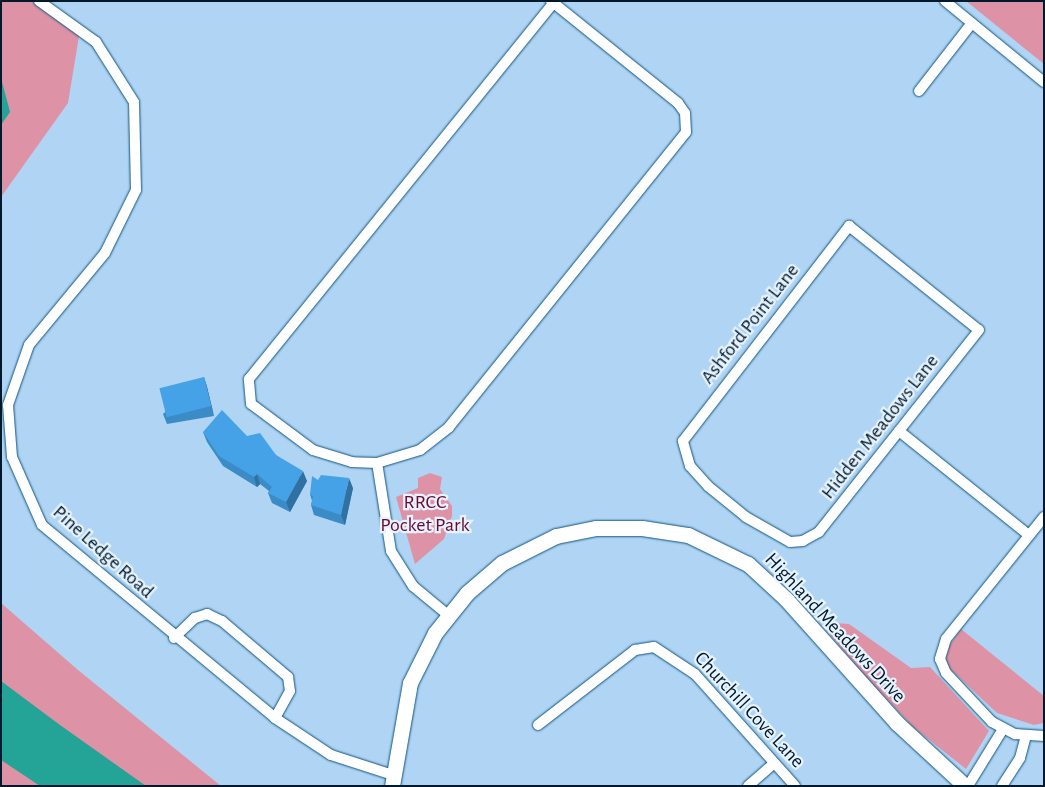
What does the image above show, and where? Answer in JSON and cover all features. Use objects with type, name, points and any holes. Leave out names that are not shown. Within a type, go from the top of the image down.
[{"type":"street","name":"Pine Ledge Road","points":[[39,1],[96,42],[134,102],[136,190],[105,253],[29,345],[8,405],[12,458],[42,524],[174,638],[275,718],[331,755],[392,780]]},
{"type":"street","points":[[945,1],[1044,82]]},
{"type":"street","points":[[553,2],[678,103],[685,113],[686,132],[449,426],[420,450],[377,464],[352,462],[313,450],[252,404],[249,379],[553,2]]},
{"type":"street","points":[[919,91],[972,23]]},
{"type":"street","name":"Hidden Meadows Lane","points":[[803,541],[819,532],[979,330],[849,226]]},
{"type":"street","name":"Ashford Point Lane","points":[[803,541],[779,538],[733,508],[694,471],[683,446],[688,431],[849,226]]},
{"type":"street","points":[[899,431],[1029,535]]},
{"type":"street","points":[[377,464],[391,551],[413,586],[448,616]]},
{"type":"street","points":[[1044,517],[946,639],[940,659],[946,673],[1003,729],[1026,736],[1044,736]]},
{"type":"street","name":"Highland Meadows Drive","points":[[392,780],[410,683],[448,616],[486,575],[556,536],[620,528],[688,535],[729,553],[766,579],[875,701],[966,786]]},
{"type":"street","points":[[174,638],[196,618],[207,614],[222,621],[288,677],[290,691],[275,718]]},
{"type":"street","name":"Churchill Cove Lane","points":[[538,725],[628,654],[650,646],[695,674],[795,786]]},
{"type":"street","points":[[966,786],[1003,729]]},
{"type":"street","points":[[1002,786],[1020,758],[1026,736]]},
{"type":"street","points":[[748,786],[774,763]]},
{"type":"green space","points":[[1,1],[37,1],[80,30],[68,103],[1,197]]},
{"type":"green space","points":[[966,1],[1044,1],[1044,64]]},
{"type":"green space","name":"RRCC Pocket Park","points":[[430,473],[442,477],[440,489],[452,506],[452,516],[444,539],[415,564],[396,497],[418,488],[418,478]]},
{"type":"green space","points":[[1,603],[78,670],[221,786],[1,786]]},
{"type":"green space","points":[[835,623],[849,624],[911,668],[930,667],[989,731],[966,769],[913,727],[865,676],[826,630]]},
{"type":"green space","points":[[961,629],[1044,696],[1044,723],[1034,725],[997,713],[948,667],[945,652]]},
{"type":"shaded area","points":[[1,78],[10,112],[1,125]]},
{"type":"shaded area","points":[[1,681],[146,786],[40,786],[1,760]]},
{"type":"building","points":[[204,377],[211,406],[167,417],[159,388]]},
{"type":"building","points":[[222,410],[247,436],[260,433],[276,455],[303,471],[286,502],[268,493],[272,487],[257,474],[254,477],[219,456],[203,432]]},
{"type":"building","points":[[321,475],[349,478],[341,515],[311,505],[313,496],[310,494],[312,476],[318,480]]}]
